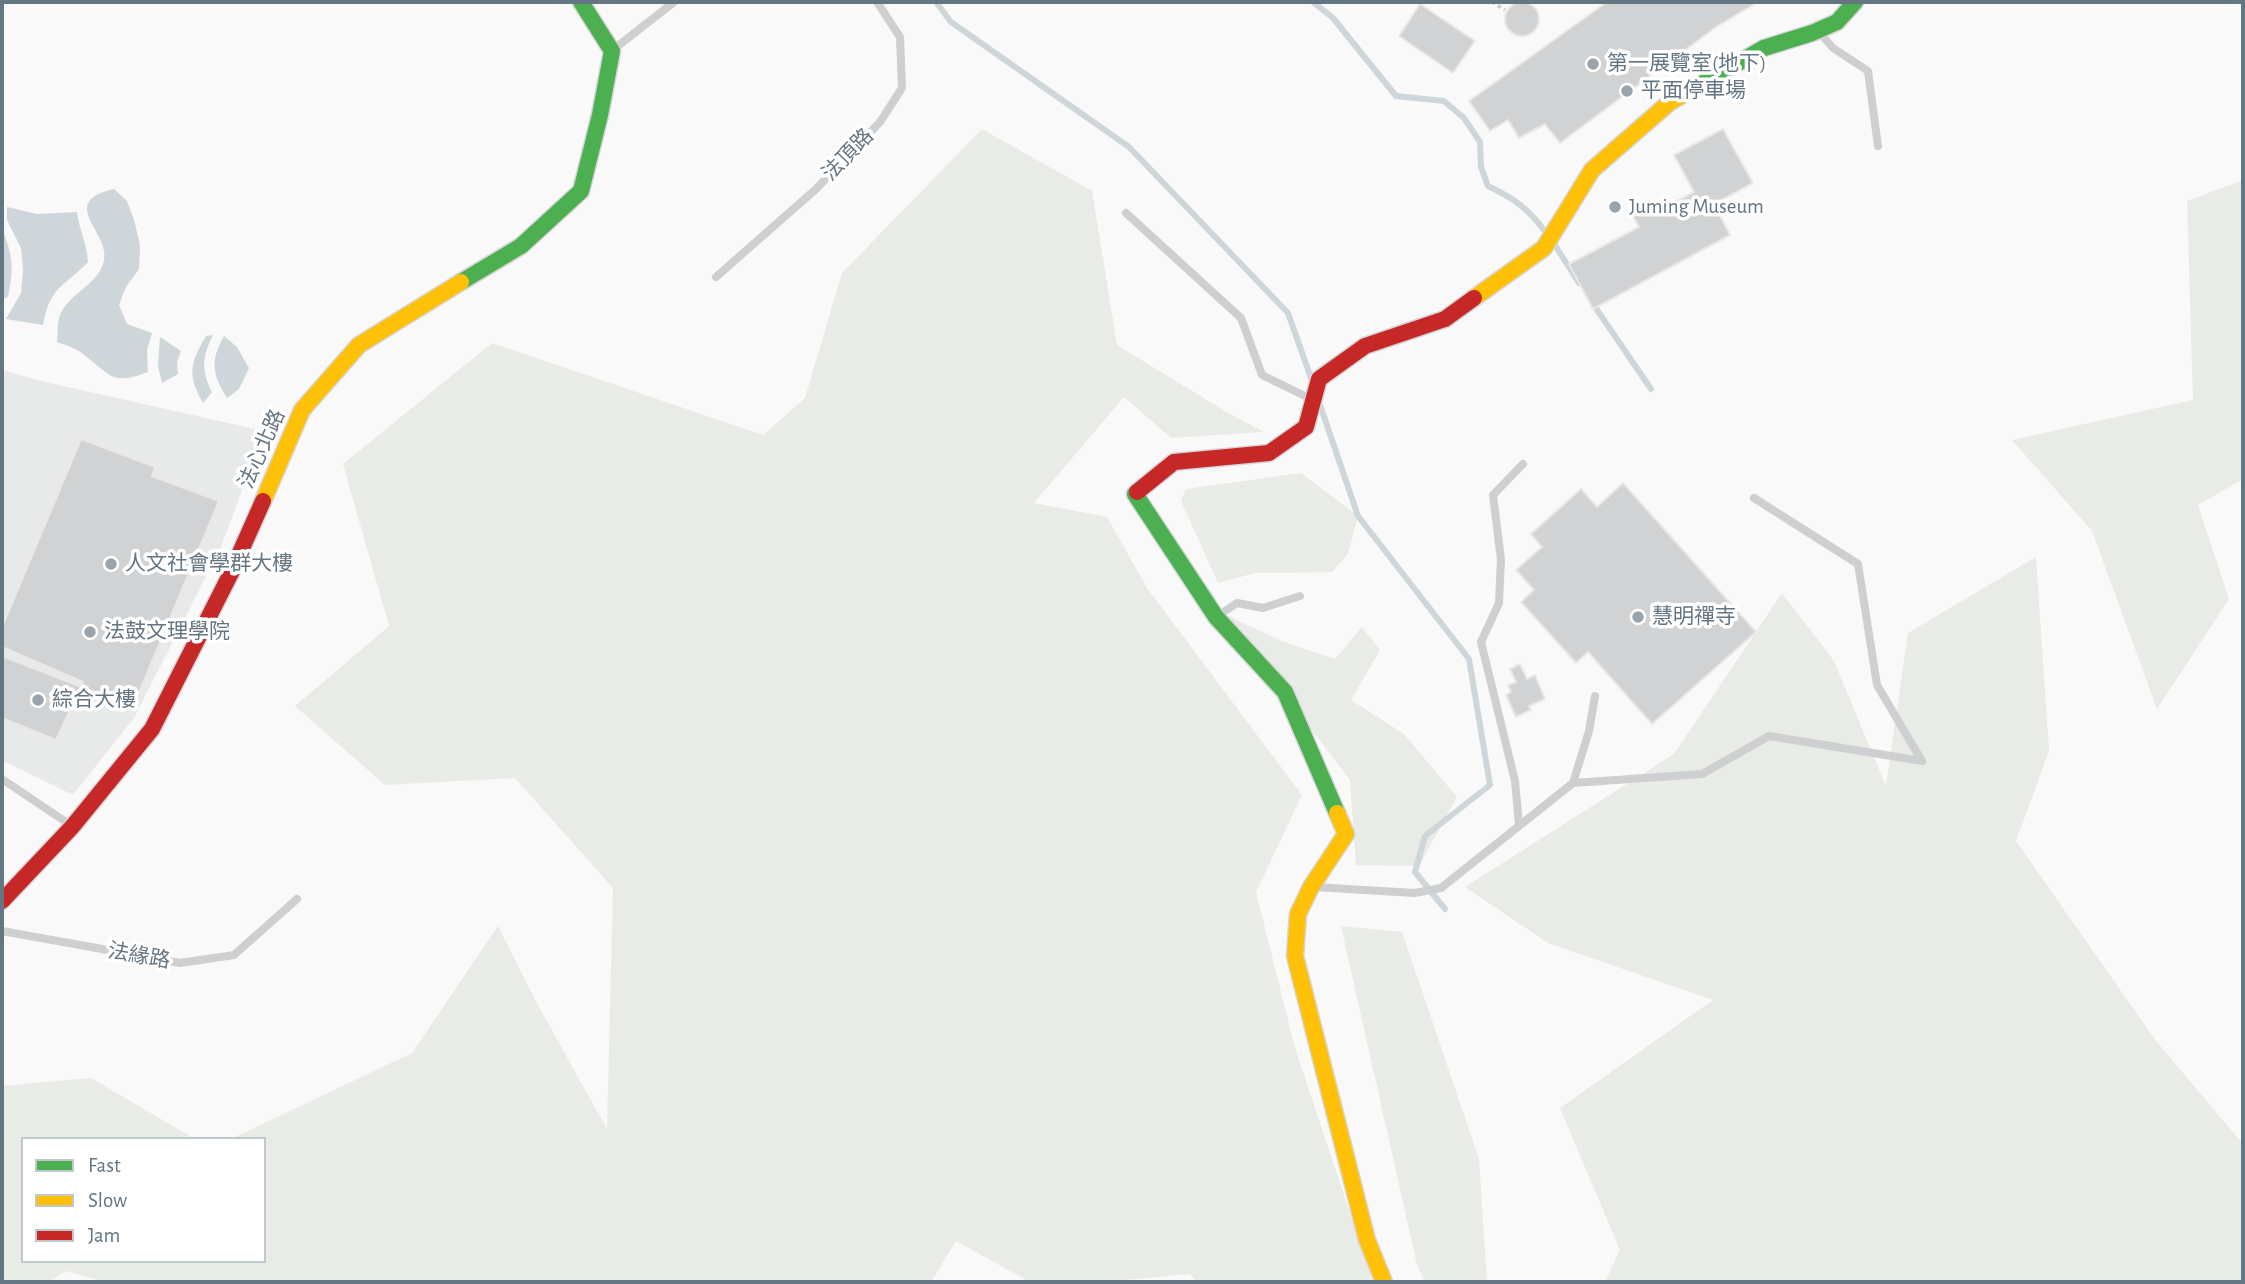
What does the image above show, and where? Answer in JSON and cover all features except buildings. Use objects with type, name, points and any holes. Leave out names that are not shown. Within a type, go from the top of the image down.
[{"type":"street","points":[[581,2],[612,51]]},
{"type":"street","points":[[1384,1282],[1367,1240],[1295,956],[1298,915],[1311,887],[1346,834],[1285,692],[1216,617],[1135,494],[1174,462],[1269,453],[1306,427],[1319,379],[1365,346],[1446,319],[1544,248],[1592,170],[1670,102],[1763,48],[1818,31],[1837,22],[1855,2]]},
{"type":"street","name":"法心北路","points":[[2,901],[72,827],[152,729],[230,573],[302,410],[359,345],[521,246],[581,191],[600,115],[612,51]]},
{"type":"lane","points":[[612,51],[674,2]]},
{"type":"lane","name":"法頂路","points":[[716,278],[816,189],[880,122],[902,88],[900,37],[877,2]]},
{"type":"lane","points":[[1818,31],[1833,48],[1868,71],[1878,146]]},
{"type":"lane","points":[[1126,213],[1241,318],[1262,376],[1313,400]]},
{"type":"lane","points":[[1519,825],[1515,781],[1482,642],[1499,603],[1501,560],[1493,495],[1523,464]]},
{"type":"lane","points":[[1311,887],[1415,893],[1441,888],[1573,783],[1702,774],[1769,736],[1922,761],[1877,685],[1858,564],[1754,498]]},
{"type":"lane","points":[[1216,617],[1237,603],[1263,608],[1300,596]]},
{"type":"lane","points":[[1573,783],[1590,731],[1594,696]]},
{"type":"lane","points":[[2,779],[72,827]]},
{"type":"lane","name":"法緣路","points":[[2,931],[180,963],[234,955],[297,899]]},
{"type":"path","points":[[1492,2],[1505,10]]},
{"type":"shaded area","points":[[982,129],[1092,191],[1117,345],[1264,432],[1171,438],[1124,397],[1034,503],[1107,517],[1147,588],[1302,795],[1256,892],[1295,1048],[1373,1282],[1197,1282],[1190,1274],[1102,1282],[1030,1282],[956,1241],[931,1282],[105,1282],[66,1271],[48,1282],[2,1282],[2,1086],[91,1078],[192,1137],[21,1137],[21,1263],[266,1263],[266,1137],[235,1137],[412,1053],[498,926],[539,1007],[607,1129],[613,888],[515,778],[385,785],[295,706],[389,626],[343,464],[492,343],[763,435],[805,398],[842,273]]},
{"type":"shaded area","points":[[2243,180],[2243,479],[2198,505],[2229,599],[2157,709],[2092,531],[2012,440],[2193,400],[2187,201]]},
{"type":"shaded area","points":[[114,189],[127,201],[140,245],[139,269],[126,287],[119,305],[127,324],[152,333],[147,350],[148,372],[126,378],[106,373],[80,352],[57,342],[59,318],[65,307],[96,276],[104,261],[104,250],[87,210],[89,202],[97,195]]},
{"type":"shaded area","points":[[7,207],[37,214],[77,212],[88,262],[54,295],[43,325],[6,319],[21,293],[23,270],[21,248],[7,220]]},
{"type":"shaded area","points":[[2,229],[12,270],[8,297],[2,299]]},
{"type":"shaded area","points":[[213,335],[204,364],[212,392],[203,403],[194,385],[192,369],[206,336]]},
{"type":"shaded area","points":[[224,336],[237,347],[249,368],[239,389],[227,398],[218,382],[215,367],[216,353]]},
{"type":"shaded area","points":[[160,337],[181,351],[177,362],[178,374],[162,383],[158,366]]},
{"type":"shaded area","name":"法鼓文理學院","points":[[2,370],[264,431],[221,547],[134,718],[73,795],[2,760]]},
{"type":"shaded area","points":[[1301,473],[1358,516],[1348,554],[1332,572],[1255,573],[1218,583],[1181,501],[1186,489]]},
{"type":"shaded area","points":[[2036,557],[2049,751],[2016,841],[2156,1041],[2243,1144],[2243,1282],[1605,1282],[1620,1250],[1560,1108],[1713,1000],[1548,943],[1465,887],[1674,754],[1782,593],[1834,661],[1886,786],[1908,633]]},
{"type":"shaded area","points":[[1222,613],[1284,642],[1335,659],[1362,627],[1380,650],[1351,700],[1404,734],[1457,797],[1419,866],[1356,865],[1350,780]]},
{"type":"shaded area","points":[[1341,926],[1402,932],[1479,1159],[1487,1282],[1425,1282],[1417,1265]]},
{"type":"waterway","points":[[936,2],[951,22],[1129,147],[1288,313],[1312,381]]},
{"type":"waterway","points":[[1313,2],[1333,18],[1396,96],[1444,101],[1464,118],[1480,142],[1481,167],[1488,186],[1521,205],[1546,233]]},
{"type":"waterway","points":[[1553,242],[1579,283]]},
{"type":"waterway","points":[[1591,301],[1651,389]]},
{"type":"waterway","points":[[1320,405],[1358,516],[1469,659],[1490,785],[1425,836],[1415,872],[1445,909]]},
{"type":"traffic: fast","points":[[461,282],[521,246],[581,191],[600,115],[612,51],[581,2]]},
{"type":"traffic: fast","points":[[1698,86],[1764,48],[1837,22],[1855,2]]},
{"type":"traffic: fast","points":[[1137,492],[1135,494],[1216,617],[1285,692],[1337,813]]},
{"type":"traffic: slow","points":[[1474,298],[1544,248],[1592,170],[1670,102],[1698,86]]},
{"type":"traffic: slow","points":[[263,501],[302,410],[359,345],[461,282]]},
{"type":"traffic: slow","points":[[1337,813],[1346,834],[1311,887],[1298,914],[1295,956],[1367,1240],[1384,1282]]},
{"type":"traffic: jam","points":[[1137,492],[1174,462],[1269,453],[1306,427],[1319,379],[1365,346],[1445,319],[1474,298]]},
{"type":"traffic: jam","points":[[2,901],[72,827],[152,729],[231,573],[263,501]]},
{"type":"place","name":"第一展覽室(地下)","points":[[1593,64]]},
{"type":"place","name":"平面停車場","points":[[1627,91]]},
{"type":"place","name":"Juming Museum","points":[[1615,207]]},
{"type":"place","name":"人文社會學群大樓","points":[[111,564]]},
{"type":"place","name":"慧明禪寺","points":[[1638,617]]},
{"type":"place","name":"法鼓文理學院","points":[[90,632]]},
{"type":"place","name":"綜合大樓","points":[[38,700]]}]
